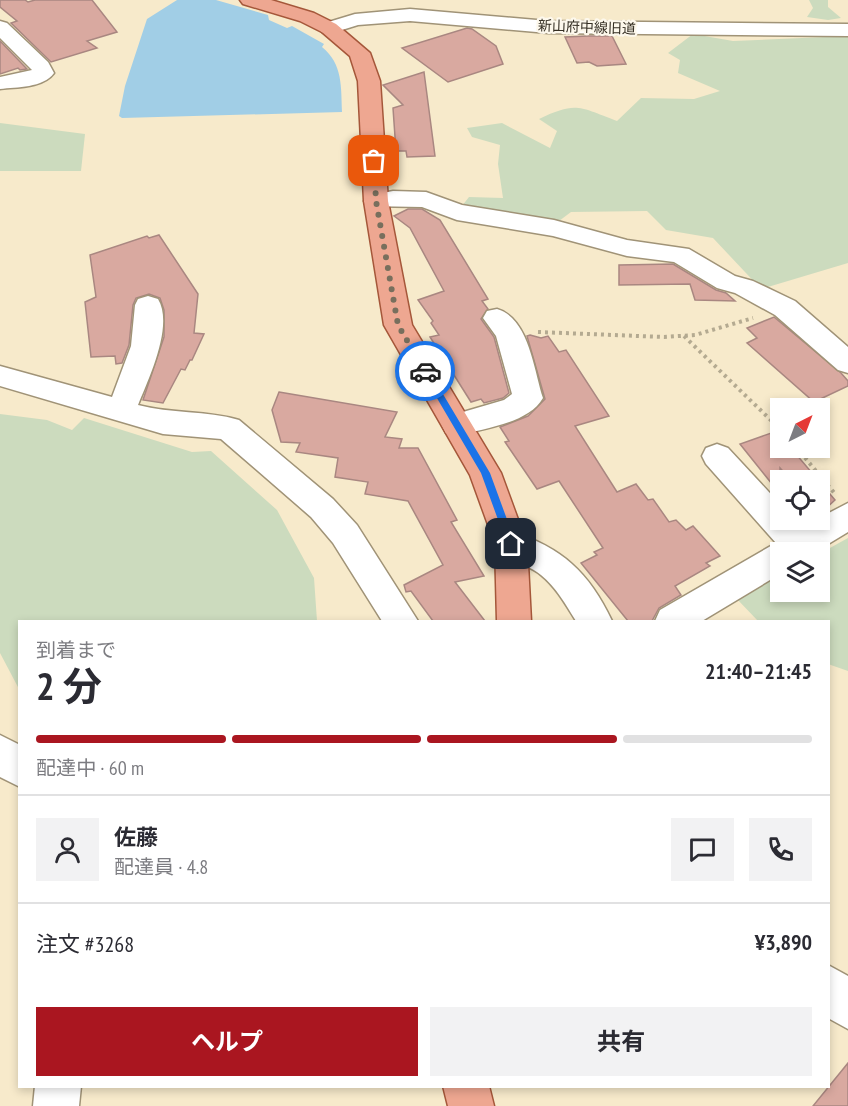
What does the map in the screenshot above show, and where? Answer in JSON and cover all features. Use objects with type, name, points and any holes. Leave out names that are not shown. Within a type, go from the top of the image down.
[{"type":"main road","points":[[250,0],[307,17],[329,28],[360,53],[369,81],[376,201],[398,325],[485,473],[511,544],[514,620]]},
{"type":"main road","points":[[466,1088],[471,1106]]},
{"type":"street","name":"新山府中線旧道","points":[[329,28],[369,16],[416,8],[541,26],[848,30]]},
{"type":"street","points":[[0,27],[41,66],[43,74],[31,79],[0,83]]},
{"type":"street","points":[[376,201],[393,198],[426,200],[457,212],[554,228],[627,248],[680,255],[726,282],[785,308],[848,363]]},
{"type":"street","points":[[121,410],[145,354],[148,305]]},
{"type":"street","points":[[457,425],[514,408],[528,398],[503,326]]},
{"type":"street","points":[[0,376],[163,423],[228,428],[322,508],[345,534],[400,620]]},
{"type":"street","points":[[717,456],[782,542]]},
{"type":"street","points":[[801,542],[844,508]]},
{"type":"street","points":[[511,544],[541,555],[567,578],[593,620]]},
{"type":"street","points":[[674,620],[770,562]]},
{"type":"street","points":[[0,753],[18,767]]},
{"type":"street","points":[[830,989],[848,1007]]},
{"type":"street","points":[[56,1106],[58,1088]]},
{"type":"path","points":[[503,326],[683,336],[696,335],[785,308]]},
{"type":"path","points":[[683,336],[720,368],[770,419]]},
{"type":"path","points":[[805,458],[844,508]]},
{"type":"green space","points":[[809,0],[828,0],[828,7],[841,18],[828,20],[807,17],[813,8]]},
{"type":"green space","points":[[693,34],[733,41],[848,36],[848,263],[761,289],[713,238],[666,230],[647,211],[571,212],[551,227],[458,211],[469,197],[503,198],[498,164],[500,145],[472,137],[467,128],[502,123],[550,148],[557,131],[539,119],[552,113],[578,108],[617,121],[641,98],[694,99],[720,91],[678,73],[680,60],[668,53]]},
{"type":"green space","points":[[0,123],[85,134],[81,171],[0,171]]},
{"type":"green space","points":[[0,414],[47,420],[72,430],[84,418],[192,452],[211,451],[277,510],[314,578],[317,620],[18,620],[18,687],[0,653]]},
{"type":"green space","points":[[848,538],[848,671],[830,665],[830,620],[757,620],[736,598],[770,580],[770,602],[830,602],[830,548]]},
{"type":"water","points":[[177,0],[216,0],[268,15],[269,20],[287,28],[292,26],[324,44],[322,47],[334,61],[340,77],[342,112],[122,118],[119,116],[125,86],[147,19]]},
{"type":"building","points":[[0,0],[28,2],[92,0],[117,32],[87,41],[97,48],[51,62],[11,23],[17,21],[0,7]]},
{"type":"building","points":[[467,28],[496,46],[503,64],[448,82],[402,48]]},
{"type":"building","points":[[612,36],[626,64],[597,66],[589,62],[577,63],[565,37]]},
{"type":"building","points":[[0,41],[27,69],[18,68],[0,74]]},
{"type":"building","points":[[424,72],[435,156],[407,157],[406,151],[396,151],[393,108],[403,105],[383,85]]},
{"type":"building","points":[[408,209],[422,209],[440,220],[488,299],[482,301],[488,309],[481,319],[494,337],[509,393],[503,398],[484,403],[481,399],[471,402],[430,337],[439,335],[431,323],[433,321],[418,300],[444,291],[410,228],[394,216]]},
{"type":"building","points":[[159,235],[198,294],[194,333],[204,334],[192,360],[185,370],[181,369],[163,403],[143,400],[164,337],[164,310],[160,298],[149,294],[136,298],[133,305],[129,345],[122,363],[116,364],[115,356],[91,357],[85,302],[96,297],[90,255],[147,236],[149,238]]},
{"type":"building","points":[[673,264],[716,290],[726,293],[735,301],[695,300],[690,284],[619,285],[619,265]]},
{"type":"building","points":[[774,317],[841,373],[848,381],[848,386],[822,398],[809,398],[747,343],[757,338],[747,328]]},
{"type":"building","points":[[527,336],[541,338],[548,336],[559,352],[566,350],[609,416],[575,426],[617,492],[636,484],[648,500],[653,499],[669,522],[676,520],[686,530],[693,526],[720,556],[706,563],[710,566],[675,586],[681,595],[659,608],[653,620],[627,620],[581,563],[597,555],[594,552],[603,548],[559,481],[537,489],[505,442],[509,441],[500,427],[528,416],[545,399]]},
{"type":"building","points":[[279,392],[397,412],[385,437],[402,439],[399,448],[418,448],[457,520],[451,522],[484,576],[455,582],[484,620],[432,620],[411,591],[406,592],[404,585],[443,565],[408,501],[365,494],[368,482],[335,477],[338,458],[296,452],[300,443],[281,442],[272,410]]},
{"type":"building","points":[[770,434],[770,458],[799,458],[810,470],[782,470],[780,468],[780,470],[770,470],[770,482],[740,444]]},
{"type":"building","points":[[830,494],[835,500],[830,505]]},
{"type":"building","points":[[848,1063],[848,1106],[813,1106],[830,1088]]},
{"type":"way so far","points":[[374,161],[376,201],[398,325],[425,371]]},
{"type":"route","points":[[425,371],[485,473],[511,544]]}]
